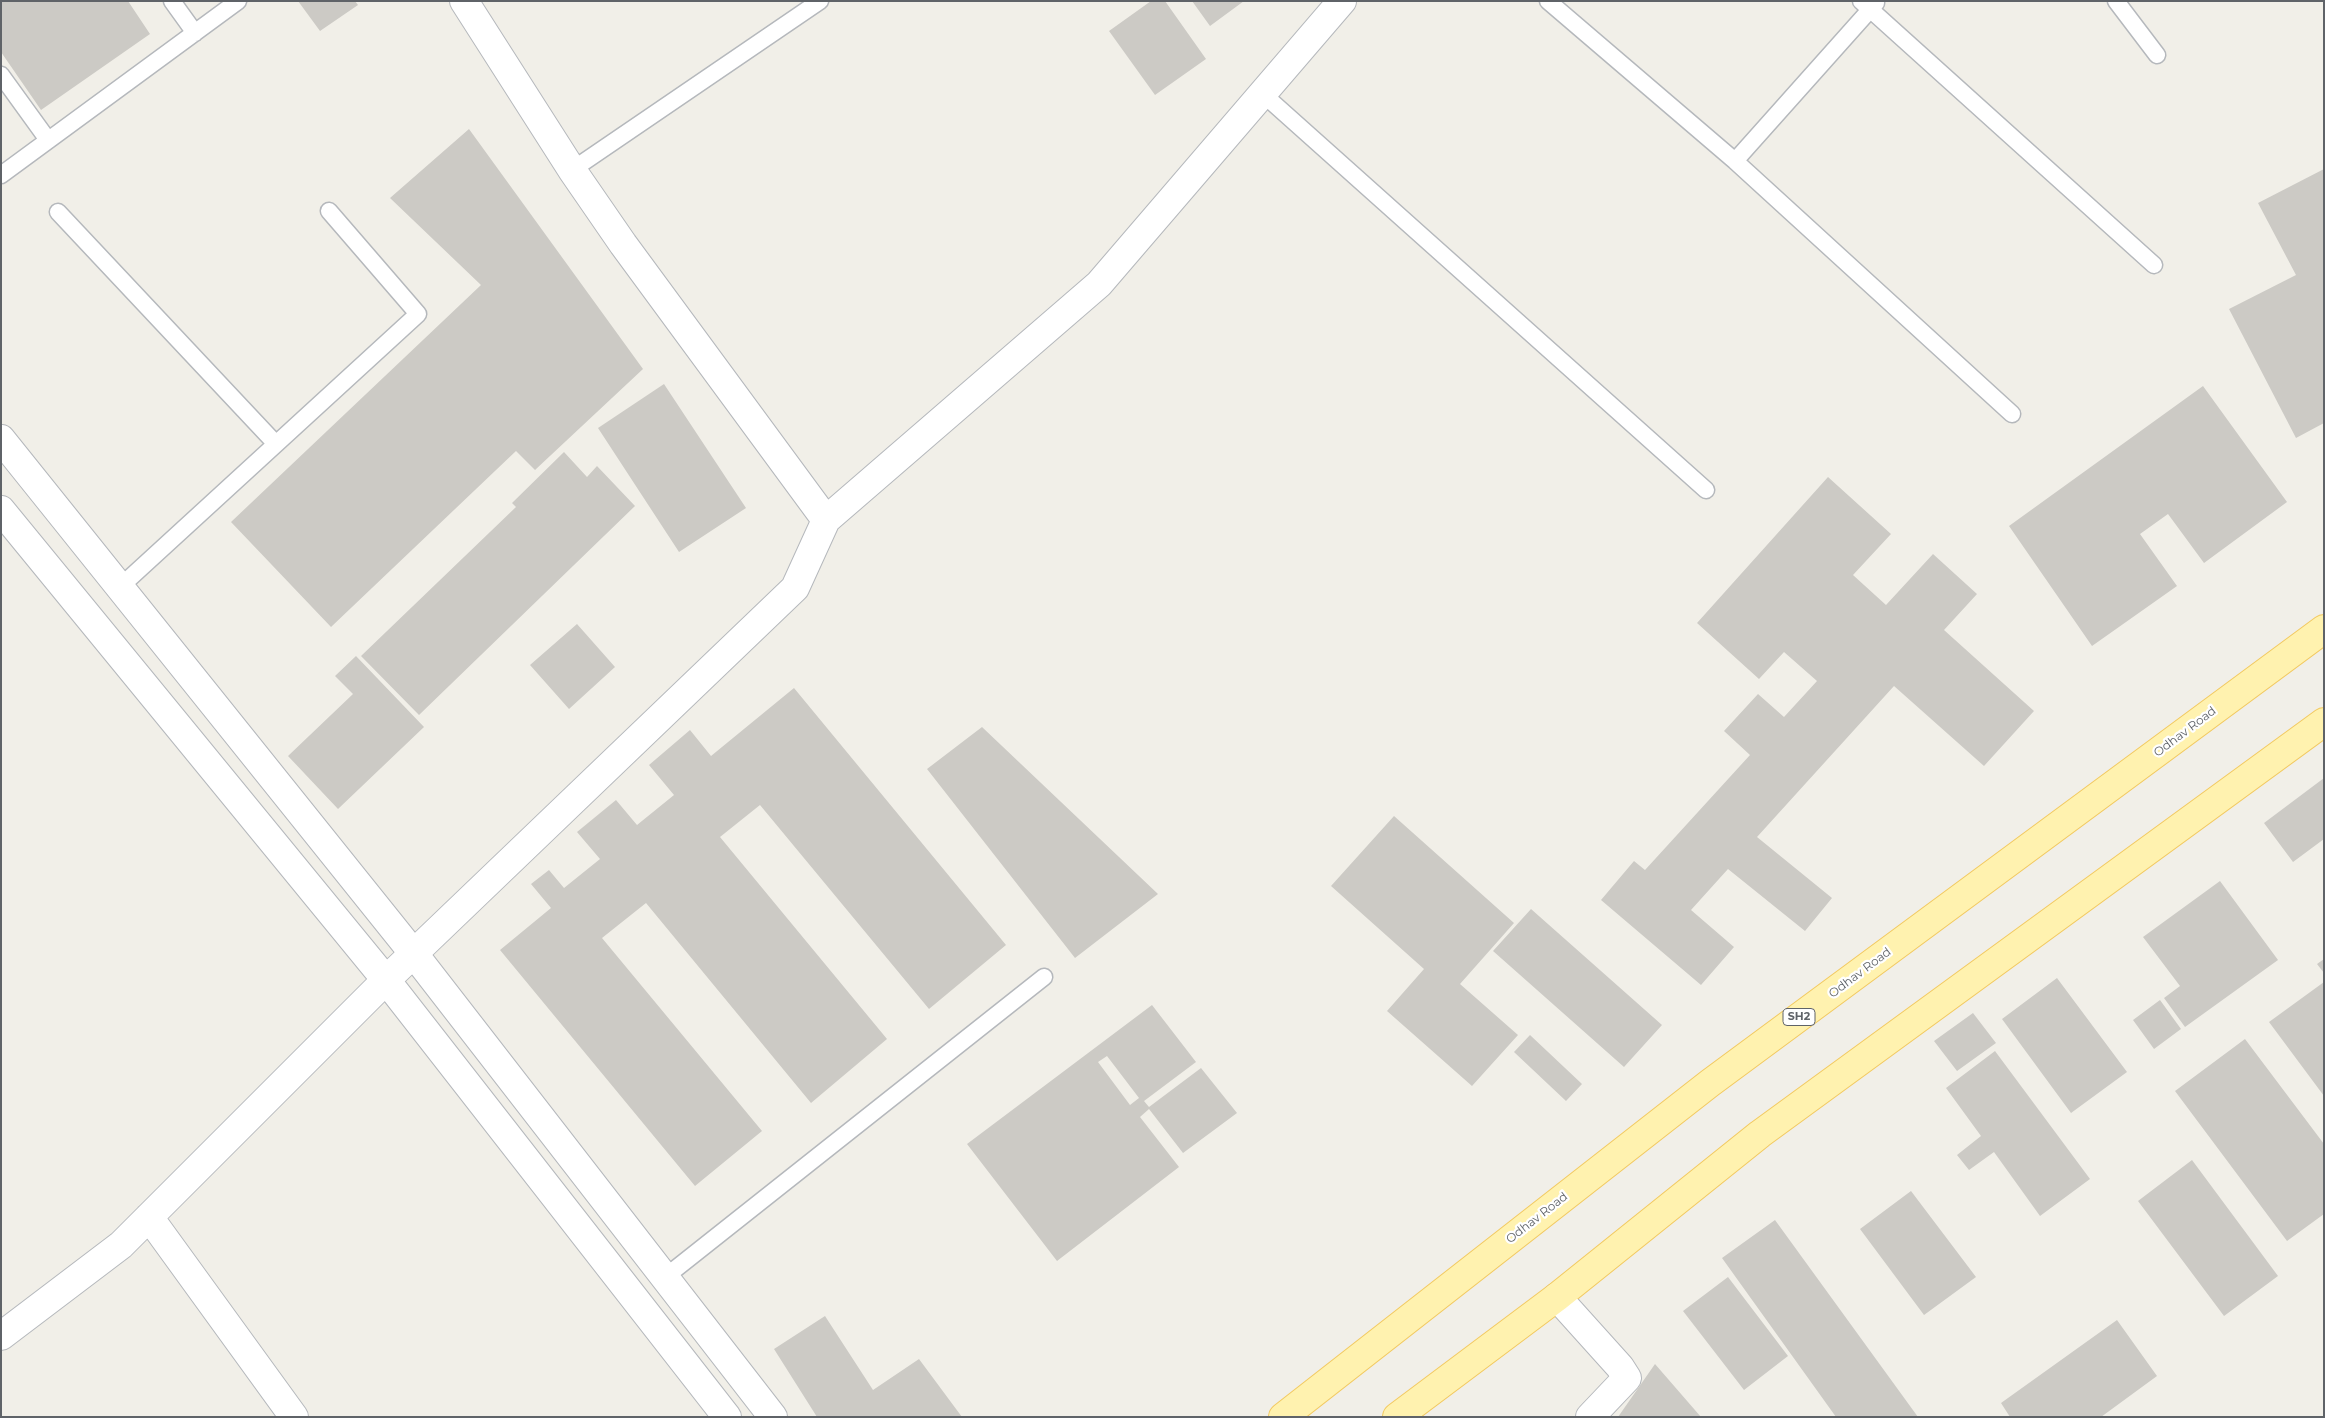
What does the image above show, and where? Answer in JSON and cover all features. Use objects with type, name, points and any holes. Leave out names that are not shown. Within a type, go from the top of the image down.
[{"type":"main road","name":"Odhav Road","points":[[1283,1417],[1710,1083],[2324,629]]},
{"type":"main road","points":[[1397,1417],[1557,1297],[1760,1134],[2324,722]]},
{"type":"street","points":[[464,1],[572,170],[623,244],[826,520]]},
{"type":"street","points":[[1,1336],[121,1245],[386,980],[795,588],[826,520],[1099,284],[1342,1]]},
{"type":"street","points":[[1,440],[414,954],[773,1417]]},
{"type":"street","points":[[1,510],[386,980],[727,1417]]},
{"type":"street","points":[[148,1217],[294,1417]]},
{"type":"street","points":[[1557,1297],[1620,1367],[1627,1378],[1590,1417]]},
{"type":"lane","points":[[172,1],[195,33]]},
{"type":"lane","points":[[1,175],[238,1]]},
{"type":"lane","points":[[572,170],[820,1]]},
{"type":"lane","points":[[1548,1],[1735,161],[2012,414]]},
{"type":"lane","points":[[2116,1],[2157,55]]},
{"type":"lane","points":[[1735,161],[1870,4],[2154,266]]},
{"type":"lane","points":[[1,75],[48,140]]},
{"type":"lane","points":[[1263,94],[1706,490]]},
{"type":"lane","points":[[120,587],[418,314],[329,211]]},
{"type":"lane","points":[[58,212],[276,444]]},
{"type":"lane","points":[[664,1278],[1044,977]]},
{"type":"building","points":[[1,1],[128,1],[150,34],[41,110],[1,52]]},
{"type":"building","points":[[298,1],[355,1],[358,5],[320,31]]},
{"type":"building","points":[[1151,1],[1165,1],[1206,59],[1155,95],[1109,31]]},
{"type":"building","points":[[1192,1],[1244,1],[1210,26]]},
{"type":"building","points":[[469,129],[643,369],[535,470],[516,451],[331,627],[231,522],[481,285],[390,198]]},
{"type":"building","points":[[2324,169],[2324,423],[2296,438],[2229,309],[2296,275],[2258,203]]},
{"type":"building","points":[[664,384],[746,508],[679,552],[598,428]]},
{"type":"building","points":[[2203,386],[2287,502],[2204,563],[2168,514],[2140,534],[2177,586],[2092,646],[2009,526]]},
{"type":"building","points":[[564,452],[587,477],[597,466],[635,506],[419,715],[361,656],[516,507],[512,503]]},
{"type":"building","points":[[1828,477],[1891,534],[1853,575],[1886,605],[1933,554],[1977,594],[1944,630],[2034,711],[1984,766],[1894,686],[1757,837],[1832,898],[1805,931],[1728,869],[1691,910],[1734,947],[1701,985],[1601,900],[1634,861],[1645,870],[1750,755],[1724,731],[1758,694],[1784,717],[1817,681],[1784,652],[1759,679],[1697,623]]},
{"type":"building","points":[[577,624],[615,667],[569,709],[530,665]]},
{"type":"building","points":[[356,656],[424,727],[338,809],[288,756],[353,694],[335,676]]},
{"type":"building","points":[[794,688],[1006,945],[929,1009],[760,805],[720,837],[887,1039],[811,1103],[646,903],[602,938],[762,1131],[695,1186],[500,950],[551,908],[531,884],[549,870],[564,888],[600,859],[577,832],[616,800],[637,825],[674,795],[649,765],[690,730],[711,756]]},
{"type":"building","points":[[982,727],[1158,894],[1075,958],[927,769]]},
{"type":"building","points":[[2324,778],[2324,839],[2293,862],[2264,823]]},
{"type":"building","points":[[1394,816],[1514,923],[1460,984],[1518,1035],[1472,1086],[1387,1011],[1424,969],[1331,886]]},
{"type":"building","points":[[2220,881],[2278,960],[2185,1027],[2164,998],[2180,986],[2143,937]]},
{"type":"building","points":[[1531,909],[1662,1025],[1624,1067],[1493,951]]},
{"type":"building","points":[[2324,959],[2324,973],[2317,964]]},
{"type":"building","points":[[2057,978],[2127,1072],[2071,1113],[2002,1019]]},
{"type":"building","points":[[2324,982],[2324,1096],[2269,1022]]},
{"type":"building","points":[[2160,1000],[2181,1029],[2154,1049],[2133,1020]]},
{"type":"building","points":[[1152,1005],[1196,1062],[1144,1101],[1149,1107],[1201,1068],[1237,1113],[1183,1153],[1149,1109],[1140,1117],[1179,1167],[1057,1261],[967,1144]],"holes":[[[1107,1056],[1139,1098],[1130,1105],[1098,1062]]]},
{"type":"building","points":[[1973,1013],[1996,1043],[1957,1071],[1934,1041]]},
{"type":"building","points":[[1530,1035],[1582,1084],[1566,1101],[1514,1052]]},
{"type":"building","points":[[2245,1039],[2324,1144],[2324,1214],[2287,1241],[2175,1091]]},
{"type":"building","points":[[1995,1051],[2090,1179],[2040,1216],[1994,1152],[1969,1170],[1957,1155],[1981,1136],[1946,1088]]},
{"type":"building","points":[[2192,1160],[2278,1276],[2224,1316],[2138,1201]]},
{"type":"building","points":[[1911,1191],[1976,1277],[1924,1315],[1860,1229]]},
{"type":"building","points":[[1775,1220],[1918,1417],[1836,1417],[1722,1258]]},
{"type":"building","points":[[1728,1277],[1788,1356],[1744,1390],[1683,1311]]},
{"type":"building","points":[[825,1316],[873,1390],[919,1359],[962,1417],[817,1417],[774,1349]]},
{"type":"building","points":[[2117,1320],[2157,1376],[2101,1417],[2010,1417],[2001,1403]]},
{"type":"building","points":[[1655,1364],[1701,1417],[1618,1417]]}]
